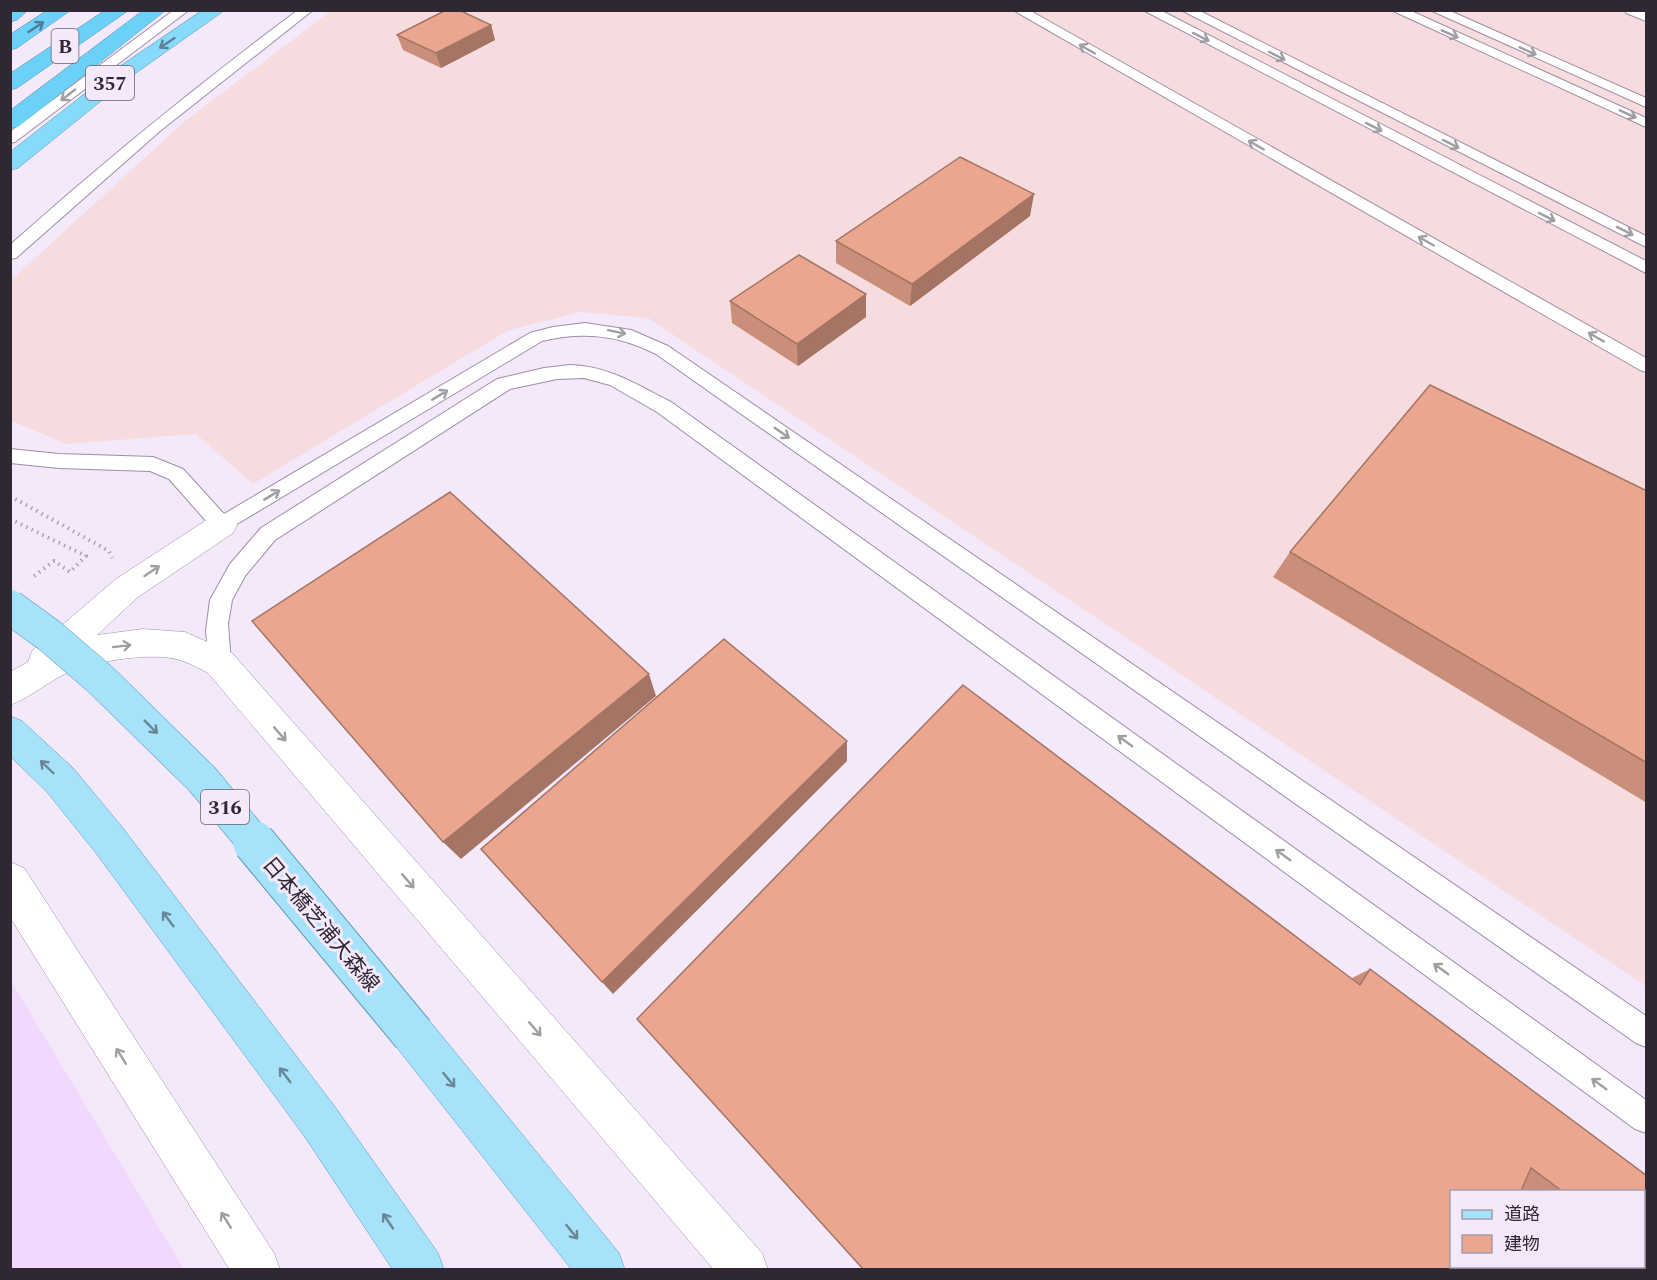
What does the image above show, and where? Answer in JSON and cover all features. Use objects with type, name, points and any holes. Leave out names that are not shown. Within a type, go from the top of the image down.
[{"type":"highway","points":[[10,16],[19,10]]},
{"type":"highway","name":"B","points":[[10,44],[62,10]]},
{"type":"highway","name":"B","points":[[10,84],[120,10]]},
{"type":"highway","points":[[10,122],[157,10]]},
{"type":"highway","name":"357","points":[[10,163],[126,71],[216,10]]},
{"type":"main road","name":"日本橋芝浦大森線","points":[[19,594],[50,636],[100,679],[202,779],[413,1034],[602,1269]]},
{"type":"main road","points":[[10,732],[60,780],[109,840],[320,1122],[421,1269]]},
{"type":"street","points":[[10,690],[127,588],[222,525]]},
{"type":"street","points":[[10,690],[49,666],[95,649],[143,643],[185,646],[220,663],[745,1269]]},
{"type":"street","points":[[10,881],[257,1269]]},
{"type":"lane","points":[[10,139],[183,10]]},
{"type":"lane","points":[[10,254],[71,198],[241,58],[307,10]]},
{"type":"lane","points":[[1019,10],[1647,366]]},
{"type":"lane","points":[[1149,10],[1647,268]]},
{"type":"lane","points":[[1187,10],[1647,242]]},
{"type":"lane","points":[[1397,10],[1647,123]]},
{"type":"lane","points":[[1436,10],[1647,103]]},
{"type":"lane","points":[[1631,10],[1647,17]]},
{"type":"lane","points":[[10,456],[59,461],[153,464],[176,474],[222,525],[536,337],[559,330],[579,328],[609,330],[638,337],[662,350],[1647,1034]]},
{"type":"lane","points":[[220,663],[218,612],[229,583],[242,562],[268,534],[504,384],[574,370],[610,378],[664,407],[1647,1118]]},
{"type":"path","points":[[10,496],[109,551],[127,588]]},
{"type":"path","points":[[10,519],[86,556],[70,572],[54,561],[19,594]]},
{"type":"shaded area","points":[[331,11],[1646,11],[1646,986],[648,318],[580,312],[507,331],[253,484],[196,434],[67,444],[11,421],[11,280],[186,120]]},
{"type":"shaded area","points":[[11,981],[184,1269],[11,1269]]},
{"type":"building","points":[[446,10],[459,10],[491,25],[436,53],[397,35]]},
{"type":"building","points":[[960,157],[1034,194],[912,284],[836,241]]},
{"type":"building","points":[[799,255],[866,294],[797,344],[730,301]]},
{"type":"building","points":[[1430,385],[1647,491],[1647,763],[1290,552]]},
{"type":"building","points":[[450,492],[649,674],[443,842],[252,621]]},
{"type":"building","points":[[724,639],[847,741],[602,982],[481,849]]},
{"type":"building","points":[[963,685],[1360,985],[1370,969],[1647,1176],[1647,1257],[1645,1256],[1645,1190],[1561,1190],[1531,1168],[1521,1190],[1450,1190],[1450,1268],[1485,1269],[863,1269],[637,1019]]}]
